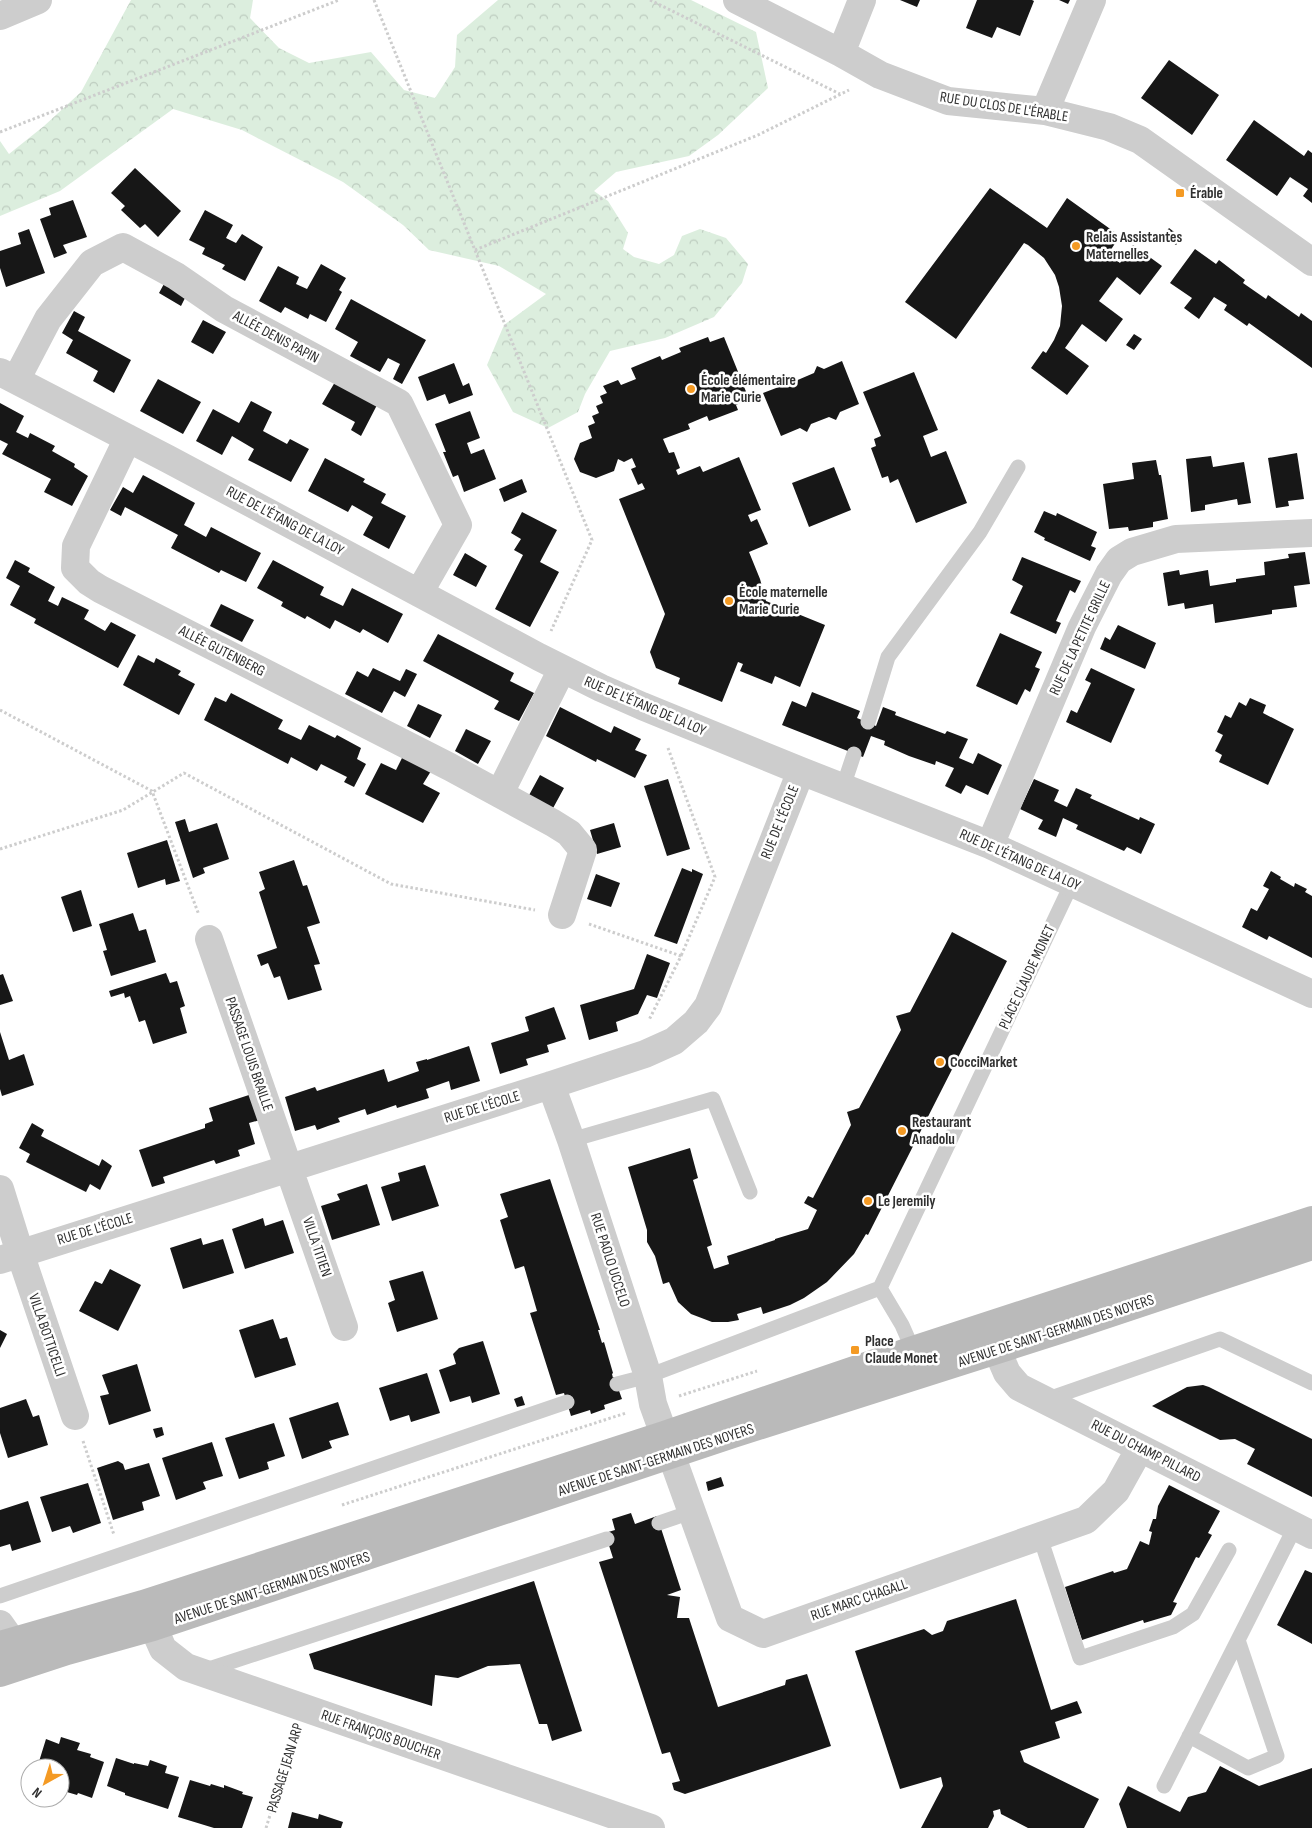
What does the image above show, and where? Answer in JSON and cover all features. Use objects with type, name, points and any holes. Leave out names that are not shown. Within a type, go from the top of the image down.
[{"type":"main road","name":"AVENUE DE SAINT-GERMAIN DES NOYERS","points":[[0,1673],[67,1651],[148,1615],[668,1446],[913,1350],[1312,1220]]},
{"type":"main road","name":"AVENUE DE SAINT-GERMAIN DES NOYERS","points":[[668,1446],[734,1434],[1312,1246]]},
{"type":"main road","name":"AVENUE DE SAINT-GERMAIN DES NOYERS","points":[[4,1637],[148,1615]]},
{"type":"street","points":[[0,16],[38,0]]},
{"type":"street","name":"RUE DU CLOS DE L'ÉRABLE","points":[[736,0],[880,75],[948,100],[1045,111],[1109,127],[1140,140],[1312,262]]},
{"type":"street","points":[[841,53],[862,0]]},
{"type":"street","points":[[1045,111],[1092,0]]},
{"type":"street","name":"ALLÉE DENIS PAPIN","points":[[8,376],[48,319],[92,263],[123,247],[176,276],[224,309],[399,403],[458,525],[419,593]]},
{"type":"street","name":"RUE DE L'ÉTANG DE LA LOY","points":[[8,376],[550,663],[642,706],[990,845],[1312,994]]},
{"type":"street","name":"ALLÉE GUTENBERG","points":[[128,438],[76,546],[75,568],[89,582],[500,793],[569,833],[583,850],[562,915]]},
{"type":"street","name":"RUE DE LA PETITE GRILLE","points":[[990,845],[1082,627],[1119,560],[1132,552],[1176,539],[1312,533]]},
{"type":"street","points":[[500,793],[550,663]]},
{"type":"street","name":"RUE DE L'ÉCOLE","points":[[10,1256],[551,1086],[645,1054],[674,1041],[696,1022],[708,1006],[801,771]]},
{"type":"street","name":"PASSAGE LOUIS BRAILLE","points":[[209,939],[289,1168]]},
{"type":"street","name":"RUE PAOLO UCCELO","points":[[551,1086],[571,1140],[648,1376],[653,1404],[668,1446]]},
{"type":"street","name":"VILLA TITIEN","points":[[289,1168],[344,1326]]},
{"type":"street","name":"VILLA BOTTICELLI","points":[[0,1189],[10,1256],[75,1416]]},
{"type":"street","name":"RUE DU CHAMP PILLARD","points":[[997,1350],[1007,1373],[1019,1387],[1304,1531]]},
{"type":"street","name":"RUE MARC CHAGALL","points":[[668,1446],[730,1618],[763,1634],[1086,1520],[1116,1491],[1140,1448]]},
{"type":"street","name":"RUE FRANÇOIS BOUCHER","points":[[148,1615],[164,1649],[186,1667],[651,1828]]},
{"type":"lane","points":[[868,722],[888,658],[980,532],[1018,467]]},
{"type":"lane","points":[[843,787],[854,754]]},
{"type":"lane","name":"PLACE CLAUDE MONET","points":[[880,1288],[1072,883]]},
{"type":"lane","points":[[571,1140],[713,1099],[750,1192]]},
{"type":"lane","points":[[617,1384],[648,1376],[880,1288],[902,1325],[913,1350]]},
{"type":"lane","points":[[1044,1400],[1220,1339],[1312,1383]]},
{"type":"lane","points":[[0,1596],[567,1402]]},
{"type":"lane","points":[[659,1523],[691,1512]]},
{"type":"lane","points":[[1164,1786],[1238,1640],[1304,1531]]},
{"type":"lane","points":[[1040,1537],[1080,1658],[1173,1627],[1192,1614],[1230,1550]]},
{"type":"lane","points":[[199,1672],[607,1540]]},
{"type":"lane","points":[[1189,1736],[1248,1768],[1277,1756],[1238,1640]]},
{"type":"path","points":[[0,132],[339,0]]},
{"type":"path","points":[[374,0],[592,540],[550,663]]},
{"type":"path","points":[[650,0],[841,94]]},
{"type":"path","points":[[475,250],[758,135],[880,75]]},
{"type":"path","points":[[0,710],[152,791],[209,939]]},
{"type":"path","points":[[645,1054],[640,1038],[681,956],[715,877],[668,746]]},
{"type":"path","points":[[0,849],[123,810],[184,773],[391,884],[562,915],[681,956]]},
{"type":"path","points":[[338,1506],[762,1369]]},
{"type":"path","points":[[75,1416],[120,1555]]},
{"type":"path","name":"PASSAGE JEAN ARP","points":[[266,1828],[304,1708]]},
{"type":"green space","points":[[131,0],[253,0],[250,18],[279,48],[309,63],[371,52],[404,90],[435,98],[455,67],[457,35],[498,0],[691,0],[756,32],[768,88],[718,135],[689,156],[616,172],[594,191],[608,201],[628,233],[623,249],[634,257],[659,264],[674,255],[682,236],[700,229],[726,238],[748,264],[742,283],[714,317],[665,338],[610,351],[585,394],[578,412],[548,428],[513,412],[487,365],[504,325],[546,294],[499,266],[429,250],[403,225],[343,182],[242,130],[173,109],[60,191],[0,216],[0,141],[9,154],[44,126],[81,92]]},
{"type":"building","points":[[900,0],[920,0],[917,7]]},
{"type":"building","points":[[977,0],[1034,1],[1020,36],[997,27],[992,38],[966,28]]},
{"type":"building","points":[[1059,0],[1070,0],[1068,4]]},
{"type":"building","points":[[1169,60],[1219,95],[1192,135],[1141,98]]},
{"type":"building","points":[[1254,120],[1304,156],[1308,150],[1312,153],[1312,203],[1303,196],[1308,189],[1290,177],[1277,196],[1226,160]]},
{"type":"building","points":[[135,168],[181,211],[158,237],[145,224],[140,228],[121,210],[125,206],[111,193]]},
{"type":"building","points":[[990,188],[1047,228],[1067,198],[1120,236],[1108,254],[1120,263],[1133,245],[1162,266],[1140,295],[1117,277],[1099,301],[1123,319],[1106,342],[1082,324],[1065,348],[1089,366],[1067,395],[1031,368],[1043,351],[1046,353],[1054,340],[1060,326],[1062,306],[1055,275],[1044,258],[1028,245],[1024,243],[956,339],[905,302]]},
{"type":"building","points":[[73,200],[87,237],[63,245],[67,253],[54,258],[40,219],[51,215],[49,208]]},
{"type":"building","points":[[205,210],[233,225],[226,238],[236,243],[242,234],[263,247],[245,281],[222,269],[225,265],[202,254],[205,248],[189,240]]},
{"type":"building","points":[[1169,228],[1182,238],[1176,245],[1163,236]]},
{"type":"building","points":[[29,229],[45,273],[6,287],[0,268],[0,251],[21,244],[18,233]]},
{"type":"building","points":[[1195,249],[1216,264],[1219,260],[1245,280],[1243,283],[1266,299],[1268,295],[1299,317],[1301,313],[1312,321],[1312,368],[1249,323],[1247,326],[1224,310],[1227,305],[1214,297],[1199,319],[1184,308],[1192,298],[1170,283]]},
{"type":"building","points":[[321,264],[346,278],[339,290],[342,292],[326,322],[310,314],[308,319],[285,307],[281,313],[259,301],[278,266],[299,277],[296,284],[307,289]]},
{"type":"building","points":[[165,282],[187,294],[181,306],[159,293]]},
{"type":"building","points":[[351,299],[426,340],[402,384],[393,379],[400,364],[388,358],[380,372],[350,356],[358,342],[335,329]]},
{"type":"building","points":[[74,311],[85,317],[78,331],[131,360],[114,393],[93,381],[98,371],[66,353],[73,340],[62,333]]},
{"type":"building","points":[[203,320],[226,332],[213,354],[191,342]]},
{"type":"building","points":[[1134,334],[1142,339],[1134,350],[1126,345]]},
{"type":"building","points":[[708,337],[710,342],[724,337],[749,399],[736,405],[738,410],[709,421],[707,416],[688,424],[690,429],[663,439],[669,453],[674,452],[680,468],[676,470],[678,475],[700,466],[703,472],[739,457],[761,510],[748,515],[751,522],[757,519],[768,544],[749,552],[760,579],[766,601],[825,625],[800,687],[775,676],[772,684],[740,671],[743,664],[738,662],[722,702],[678,684],[680,678],[656,668],[650,652],[665,614],[619,499],[645,489],[642,483],[638,485],[631,469],[636,467],[632,458],[624,462],[618,459],[614,471],[596,478],[580,472],[574,459],[580,443],[592,438],[588,426],[595,423],[592,416],[599,413],[596,406],[603,403],[600,396],[607,393],[603,386],[618,380],[621,385],[636,379],[631,368],[660,356],[662,360],[681,352],[679,348]]},
{"type":"building","points":[[842,361],[859,404],[840,412],[836,420],[829,417],[811,424],[807,432],[800,428],[781,436],[763,393],[784,385],[787,378],[793,382],[814,373],[817,366],[824,369]]},
{"type":"building","points":[[454,363],[463,386],[469,383],[473,395],[449,404],[445,394],[427,401],[418,377]]},
{"type":"building","points":[[914,372],[938,430],[923,436],[931,457],[946,451],[967,503],[916,523],[898,479],[890,483],[888,476],[882,478],[871,448],[876,446],[874,439],[881,436],[863,392]]},
{"type":"building","points":[[158,379],[201,402],[183,434],[140,411]]},
{"type":"building","points":[[335,382],[377,405],[361,436],[351,430],[355,422],[322,404]]},
{"type":"building","points":[[251,401],[272,412],[263,431],[287,444],[290,439],[309,449],[291,482],[248,460],[254,449],[232,436],[222,455],[196,441],[213,409],[239,423]]},
{"type":"building","points":[[0,403],[24,416],[16,432],[28,438],[30,433],[55,446],[52,451],[75,464],[74,467],[88,476],[72,506],[44,492],[51,479],[2,454],[8,444],[0,440]]},
{"type":"building","points":[[470,411],[480,438],[467,443],[471,454],[484,449],[496,479],[464,492],[458,475],[453,477],[435,424]]},
{"type":"building","points":[[1297,453],[1304,499],[1288,501],[1289,506],[1276,508],[1268,458]]},
{"type":"building","points":[[1211,456],[1213,467],[1244,462],[1251,503],[1238,505],[1237,499],[1205,505],[1205,510],[1191,512],[1186,459]]},
{"type":"building","points":[[325,458],[365,479],[363,482],[386,494],[381,503],[406,516],[389,549],[363,535],[373,517],[352,505],[348,512],[308,491]]},
{"type":"building","points":[[1156,460],[1159,475],[1161,475],[1168,519],[1153,522],[1153,527],[1129,531],[1128,527],[1109,529],[1103,484],[1134,479],[1132,463]]},
{"type":"building","points":[[834,467],[851,510],[809,527],[792,483]]},
{"type":"building","points":[[143,475],[195,503],[184,525],[206,537],[211,527],[261,553],[246,582],[221,570],[219,573],[171,548],[178,535],[125,507],[121,516],[110,510],[123,487],[133,493]]},
{"type":"building","points":[[522,479],[527,492],[504,502],[499,489]]},
{"type":"building","points":[[1044,511],[1056,516],[1057,513],[1097,532],[1091,546],[1096,548],[1090,561],[1044,540],[1045,538],[1034,532]]},
{"type":"building","points":[[522,512],[557,530],[540,562],[559,572],[530,627],[495,609],[523,555],[514,550],[521,539],[511,533]]},
{"type":"building","points":[[1305,552],[1310,584],[1294,586],[1297,607],[1272,610],[1272,614],[1215,623],[1213,604],[1185,609],[1184,603],[1168,606],[1163,573],[1179,570],[1180,575],[1208,570],[1210,586],[1236,582],[1236,579],[1265,575],[1264,562],[1289,558],[1288,554]]},
{"type":"building","points":[[465,553],[487,566],[476,587],[453,575]]},
{"type":"building","points":[[1022,557],[1081,581],[1075,593],[1070,590],[1056,621],[1061,623],[1056,634],[1010,613],[1023,586],[1012,580]]},
{"type":"building","points":[[15,560],[30,568],[28,572],[55,587],[48,601],[58,606],[62,597],[89,610],[84,619],[105,631],[111,622],[136,635],[118,668],[34,623],[36,619],[10,605],[20,586],[6,578]]},
{"type":"building","points":[[273,560],[324,587],[320,595],[343,606],[352,588],[403,614],[388,643],[363,629],[360,633],[335,620],[330,629],[307,616],[305,619],[281,606],[283,602],[257,588]]},
{"type":"building","points":[[221,604],[254,620],[242,642],[210,626]]},
{"type":"building","points":[[1118,625],[1156,643],[1145,669],[1100,649],[1105,637],[1110,640]]},
{"type":"building","points":[[1000,633],[1042,652],[1035,667],[1040,669],[1030,692],[1025,689],[1017,705],[976,686]]},
{"type":"building","points":[[438,634],[514,673],[510,681],[534,693],[519,721],[494,709],[499,701],[423,661]]},
{"type":"building","points":[[138,655],[154,663],[156,658],[181,671],[178,675],[195,684],[179,715],[123,685]]},
{"type":"building","points":[[373,668],[400,681],[406,669],[417,674],[405,697],[394,691],[382,713],[345,694],[357,671],[368,677]]},
{"type":"building","points":[[1091,668],[1135,689],[1111,743],[1066,722],[1071,710],[1077,713],[1091,683],[1085,680]]},
{"type":"building","points":[[812,692],[860,711],[857,718],[876,726],[883,707],[896,712],[895,715],[945,734],[947,731],[968,739],[959,758],[973,764],[978,753],[1002,765],[988,795],[966,785],[961,794],[945,786],[954,768],[936,761],[935,765],[909,756],[884,745],[885,741],[871,736],[863,757],[782,725],[792,701],[806,707]]},
{"type":"building","points":[[231,693],[283,720],[278,729],[301,740],[309,725],[335,738],[337,735],[361,748],[357,759],[366,764],[354,787],[344,782],[347,777],[321,764],[317,771],[291,757],[288,764],[204,720],[215,697],[226,702]]},
{"type":"building","points":[[1250,698],[1266,705],[1263,713],[1294,729],[1268,785],[1219,762],[1222,755],[1215,751],[1223,735],[1217,732],[1225,715],[1231,718],[1239,702],[1246,706]]},
{"type":"building","points":[[418,704],[442,715],[430,738],[407,726]]},
{"type":"building","points":[[560,707],[611,733],[614,726],[641,739],[635,750],[647,755],[635,778],[597,759],[596,762],[546,736]]},
{"type":"building","points":[[466,729],[491,741],[478,764],[455,751]]},
{"type":"building","points":[[403,756],[431,771],[423,784],[440,793],[423,823],[365,794],[381,763],[396,770]]},
{"type":"building","points":[[540,775],[564,788],[552,810],[528,797]]},
{"type":"building","points":[[668,779],[690,849],[667,856],[644,786]]},
{"type":"building","points":[[1034,779],[1059,790],[1054,801],[1067,807],[1076,788],[1092,795],[1090,798],[1139,820],[1140,817],[1155,824],[1141,854],[1127,847],[1124,851],[1076,829],[1078,825],[1063,818],[1056,837],[1038,829],[1043,820],[1020,809]]},
{"type":"building","points":[[185,819],[189,832],[217,823],[229,859],[203,868],[205,873],[193,878],[175,822]]},
{"type":"building","points":[[614,823],[621,847],[597,854],[590,830]]},
{"type":"building","points":[[167,840],[180,881],[166,885],[165,879],[138,888],[127,853]]},
{"type":"building","points":[[294,860],[303,886],[307,885],[320,923],[307,927],[320,964],[314,965],[322,990],[288,1000],[280,976],[274,978],[268,963],[261,966],[257,955],[277,948],[259,892],[265,889],[259,872]]},
{"type":"building","points":[[682,868],[692,872],[692,869],[703,874],[677,944],[654,936]]},
{"type":"building","points":[[1271,871],[1294,887],[1295,883],[1307,889],[1305,892],[1312,896],[1312,958],[1269,936],[1267,940],[1242,927],[1251,908],[1257,911],[1269,889],[1263,886]]},
{"type":"building","points":[[596,874],[620,883],[611,907],[587,899]]},
{"type":"building","points":[[81,890],[92,926],[73,932],[61,897]]},
{"type":"building","points":[[133,913],[139,931],[146,929],[156,962],[111,976],[103,951],[107,950],[99,924]]},
{"type":"building","points":[[952,932],[1007,961],[868,1235],[866,1234],[854,1254],[827,1282],[790,1305],[763,1314],[761,1307],[737,1314],[739,1320],[728,1322],[712,1322],[691,1314],[678,1302],[669,1282],[663,1284],[655,1256],[647,1242],[647,1230],[628,1167],[690,1148],[698,1178],[693,1180],[712,1245],[707,1247],[714,1269],[729,1264],[727,1256],[808,1229],[817,1210],[804,1203],[808,1196],[813,1198],[851,1125],[847,1112],[859,1108],[901,1030],[896,1016],[910,1012]]},
{"type":"building","points":[[647,954],[670,963],[657,998],[647,995],[638,1014],[616,1022],[618,1031],[589,1040],[580,1005],[634,989]]},
{"type":"building","points":[[166,973],[170,983],[177,981],[185,1006],[180,1008],[187,1033],[153,1044],[145,1020],[139,1022],[130,996],[125,998],[124,993],[111,997],[109,991]]},
{"type":"building","points":[[3,974],[13,1001],[0,1005],[0,975]]},
{"type":"building","points":[[554,1007],[566,1039],[547,1045],[549,1052],[526,1059],[528,1065],[500,1074],[491,1043],[529,1031],[525,1017]]},
{"type":"building","points":[[0,1032],[9,1060],[24,1054],[34,1085],[2,1096],[0,1089]]},
{"type":"building","points":[[469,1046],[480,1081],[451,1090],[449,1081],[426,1089],[429,1098],[397,1108],[396,1105],[367,1115],[365,1109],[338,1118],[340,1122],[317,1130],[315,1125],[295,1131],[285,1097],[315,1087],[317,1091],[384,1069],[388,1082],[419,1071],[416,1062]]},
{"type":"building","points":[[252,1094],[260,1120],[249,1123],[255,1144],[238,1150],[240,1156],[216,1164],[214,1160],[163,1177],[165,1183],[152,1187],[139,1150],[205,1128],[205,1124],[213,1121],[209,1108]]},
{"type":"building","points":[[32,1123],[44,1130],[41,1136],[99,1166],[102,1159],[112,1166],[100,1190],[90,1184],[86,1192],[26,1162],[30,1154],[19,1148]]},
{"type":"building","points":[[425,1165],[439,1206],[392,1221],[381,1187],[400,1181],[398,1173]]},
{"type":"building","points":[[550,1179],[600,1330],[598,1330],[602,1343],[604,1342],[613,1378],[622,1399],[604,1405],[605,1409],[591,1414],[590,1410],[571,1416],[564,1393],[556,1395],[530,1313],[537,1311],[524,1266],[515,1269],[500,1220],[508,1217],[500,1194]]},
{"type":"building","points":[[367,1184],[380,1225],[332,1240],[321,1206],[340,1200],[337,1194]]},
{"type":"building","points":[[263,1218],[265,1226],[283,1220],[294,1253],[245,1269],[232,1229]]},
{"type":"building","points":[[201,1238],[203,1245],[223,1239],[234,1273],[183,1289],[170,1248]]},
{"type":"building","points":[[110,1269],[141,1285],[118,1331],[79,1311],[95,1281],[102,1284]]},
{"type":"building","points":[[423,1271],[438,1319],[397,1332],[388,1303],[395,1300],[389,1281]]},
{"type":"building","points":[[273,1319],[280,1339],[287,1337],[296,1365],[255,1378],[239,1330]]},
{"type":"building","points":[[0,1330],[7,1334],[0,1348]]},
{"type":"building","points":[[483,1341],[500,1394],[472,1403],[470,1396],[450,1402],[439,1370],[456,1364],[453,1354],[459,1348]]},
{"type":"building","points":[[137,1364],[151,1411],[109,1425],[100,1396],[109,1394],[102,1375]]},
{"type":"building","points":[[427,1373],[440,1413],[411,1422],[409,1415],[390,1421],[379,1388]]},
{"type":"building","points":[[1203,1385],[1312,1439],[1312,1497],[1247,1464],[1255,1449],[1235,1439],[1220,1440],[1152,1406],[1187,1387]]},
{"type":"building","points":[[522,1396],[525,1405],[517,1407],[514,1399]]},
{"type":"building","points":[[26,1399],[33,1417],[39,1415],[48,1445],[8,1458],[0,1433],[0,1408]]},
{"type":"building","points":[[338,1402],[349,1435],[329,1441],[332,1448],[302,1459],[289,1418]]},
{"type":"building","points":[[274,1423],[285,1456],[267,1462],[269,1469],[239,1479],[225,1438]]},
{"type":"building","points":[[162,1427],[164,1435],[156,1438],[153,1429]]},
{"type":"building","points":[[212,1442],[223,1476],[203,1482],[206,1489],[176,1500],[162,1458]]},
{"type":"building","points":[[118,1461],[123,1464],[125,1470],[149,1463],[160,1496],[142,1502],[144,1510],[113,1520],[97,1468]]},
{"type":"building","points":[[721,1477],[724,1486],[708,1491],[706,1482]]},
{"type":"building","points":[[88,1483],[101,1523],[73,1533],[70,1526],[52,1532],[40,1497]]},
{"type":"building","points":[[1169,1485],[1220,1511],[1208,1533],[1212,1535],[1199,1558],[1196,1557],[1173,1602],[1177,1603],[1171,1615],[1144,1623],[1143,1620],[1082,1640],[1065,1587],[1113,1571],[1114,1573],[1127,1569],[1140,1541],[1149,1545],[1152,1532],[1149,1531],[1153,1519],[1156,1519],[1158,1506]]},
{"type":"building","points":[[28,1501],[41,1542],[12,1551],[10,1544],[0,1547],[0,1510]]},
{"type":"building","points":[[631,1513],[635,1524],[657,1516],[681,1590],[667,1595],[680,1597],[677,1618],[689,1618],[718,1707],[785,1685],[786,1680],[807,1674],[831,1746],[685,1794],[674,1790],[672,1783],[680,1781],[670,1752],[662,1754],[599,1562],[613,1558],[605,1533],[615,1530],[612,1519]]},
{"type":"building","points":[[1305,1570],[1312,1573],[1312,1644],[1277,1625]]},
{"type":"building","points":[[534,1581],[582,1731],[552,1741],[547,1724],[539,1724],[520,1664],[488,1666],[458,1678],[435,1675],[432,1706],[314,1669],[309,1654]]},
{"type":"building","points":[[1016,1599],[1051,1710],[1077,1701],[1082,1713],[1055,1722],[1060,1738],[1020,1751],[1024,1762],[1099,1799],[1084,1828],[1028,1828],[1001,1814],[1000,1809],[993,1811],[994,1816],[988,1828],[921,1828],[943,1786],[941,1777],[900,1789],[855,1651],[924,1629],[932,1635],[943,1631],[947,1621]]},
{"type":"building","points":[[61,1737],[80,1743],[77,1750],[91,1754],[90,1757],[104,1762],[92,1798],[78,1793],[77,1795],[70,1793],[70,1758],[40,1758],[46,1739],[59,1744]]},
{"type":"building","points":[[116,1758],[148,1766],[150,1760],[167,1766],[165,1773],[179,1777],[168,1809],[125,1795],[125,1793],[107,1786]]},
{"type":"building","points":[[1220,1766],[1259,1786],[1312,1768],[1312,1828],[1127,1828],[1119,1804],[1128,1786],[1180,1812],[1188,1797],[1206,1792]]},
{"type":"building","points":[[190,1780],[210,1786],[211,1784],[224,1788],[224,1785],[253,1797],[242,1828],[214,1828],[178,1817]]},
{"type":"building","points":[[292,1812],[318,1819],[319,1814],[343,1822],[341,1828],[288,1828]]},
{"type":"place","name":"Érable","points":[[1180,193]]},
{"type":"place","name":"Relais Assistantes Maternelles","points":[[1076,246]]},
{"type":"place","name":"École élémentaire Marie Curie","points":[[691,389]]},
{"type":"place","name":"École maternelle Marie Curie","points":[[729,601]]},
{"type":"place","name":"CocciMarket","points":[[940,1062]]},
{"type":"place","name":"Restaurant Anadolu","points":[[902,1131]]},
{"type":"place","name":"Le Jeremily","points":[[868,1201]]},
{"type":"place","name":"Place Claude Monet","points":[[855,1350]]}]
